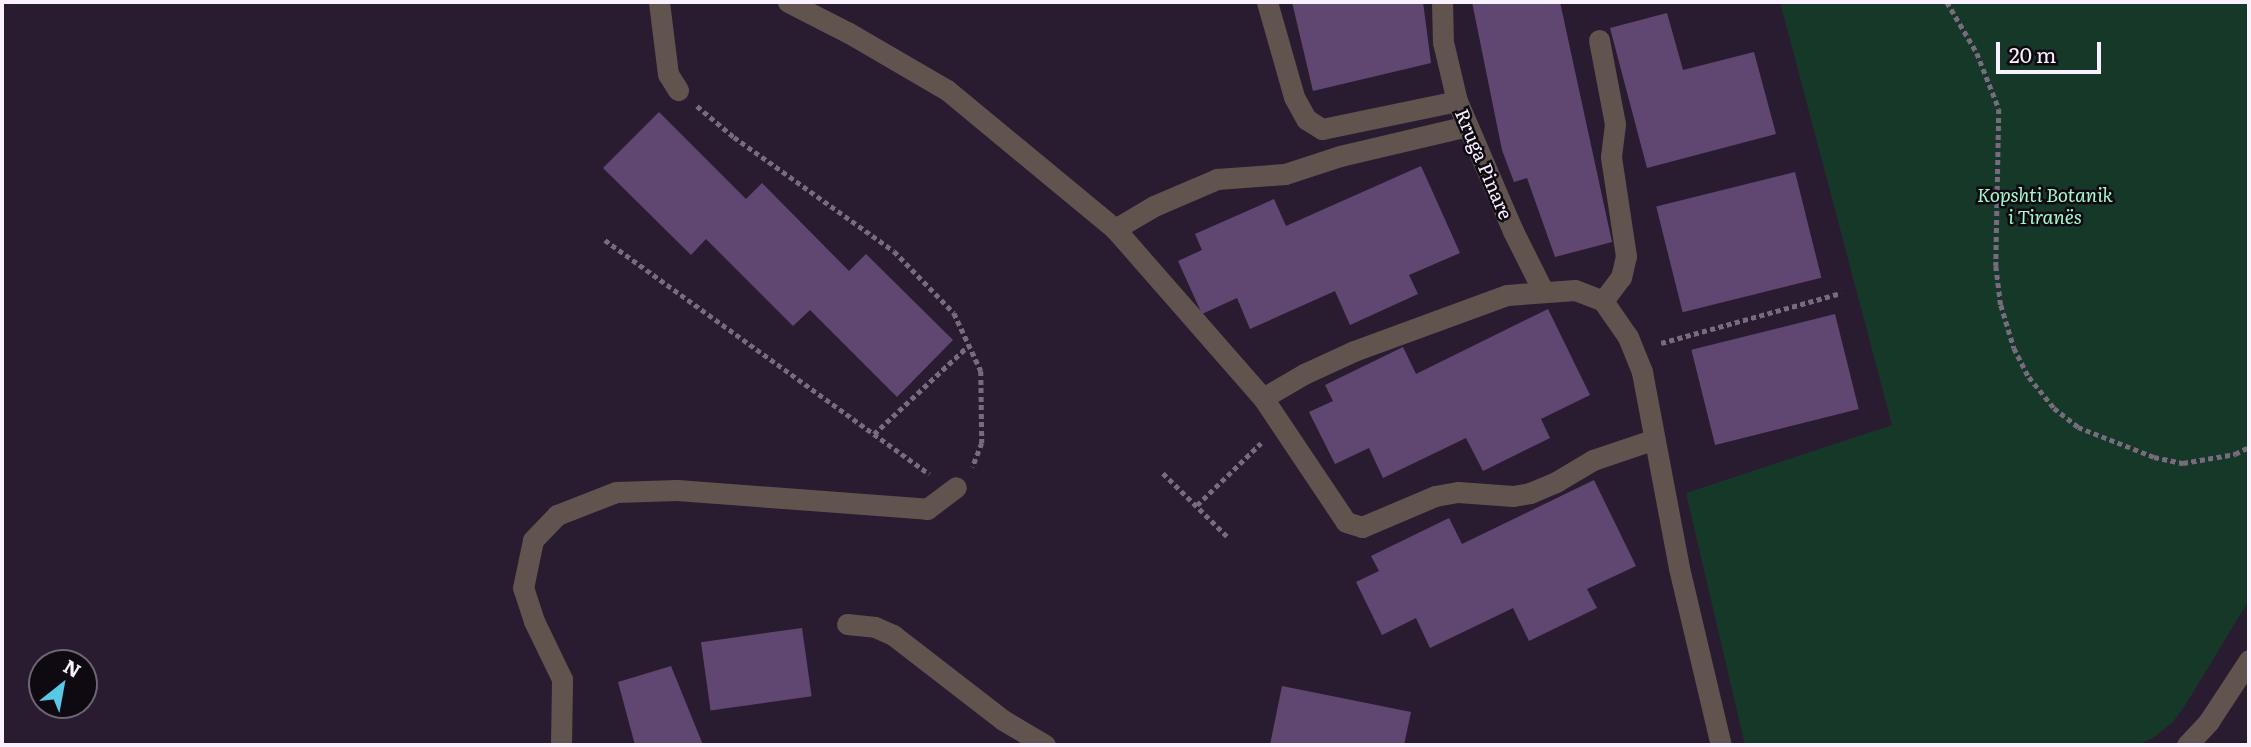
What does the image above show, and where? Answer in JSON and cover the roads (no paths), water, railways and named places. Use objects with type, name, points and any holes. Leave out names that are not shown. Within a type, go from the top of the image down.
[{"type":"street","points":[[659,2],[668,74],[678,90]]},
{"type":"street","points":[[788,2],[849,33],[947,90],[1115,229],[1263,398],[1346,522],[1362,527],[1435,496],[1458,492],[1513,496],[1530,493],[1556,482],[1592,460],[1655,439]]},
{"type":"street","name":"Rruga Pinare","points":[[1267,2],[1294,97],[1306,119],[1322,129],[1457,101],[1543,291]]},
{"type":"street","points":[[1442,2],[1443,41],[1457,101]]},
{"type":"street","points":[[1599,40],[1615,124],[1611,157],[1626,256],[1621,277],[1603,301]]},
{"type":"street","points":[[1115,229],[1154,206],[1217,179],[1285,174],[1340,156],[1468,126]]},
{"type":"street","points":[[1263,398],[1304,373],[1400,332],[1507,295],[1575,290],[1603,301],[1628,337],[1642,372],[1679,568],[1721,745]]},
{"type":"street","points":[[561,745],[562,679],[534,621],[523,587],[533,540],[557,515],[616,492],[677,490],[927,509],[956,487]]},
{"type":"street","points":[[847,624],[875,627],[893,635],[1003,720],[1045,745]]},
{"type":"street","points":[[2188,745],[2209,721],[2249,660]]},
{"type":"park label","name":"Kopshti Botanik i Tiranës","points":[[2045,206]]}]
